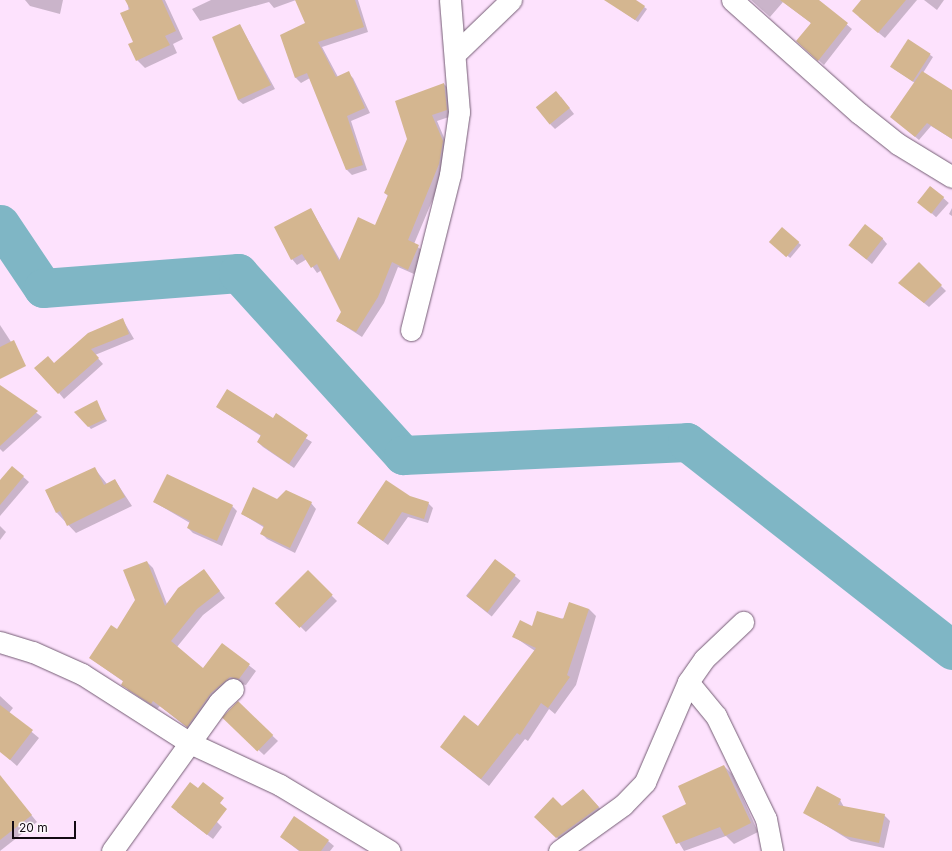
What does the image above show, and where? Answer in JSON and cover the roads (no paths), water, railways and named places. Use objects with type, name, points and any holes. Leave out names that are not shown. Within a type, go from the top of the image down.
[{"type":"street","points":[[411,330],[450,175],[459,112],[457,52],[450,0]]},
{"type":"street","points":[[457,52],[511,0]]},
{"type":"street","points":[[732,0],[864,118],[898,144],[952,177]]},
{"type":"street","points":[[560,851],[623,805],[645,782],[688,682],[704,659],[742,622]]},
{"type":"street","points":[[0,642],[33,652],[82,674],[190,743],[280,785],[365,846],[390,851]]},
{"type":"street","points":[[688,682],[716,716],[766,819],[772,851]]},
{"type":"street","points":[[112,851],[219,702],[233,689]]},
{"type":"waterway","points":[[0,224],[43,288],[238,273],[403,455],[687,442],[952,650]]}]
